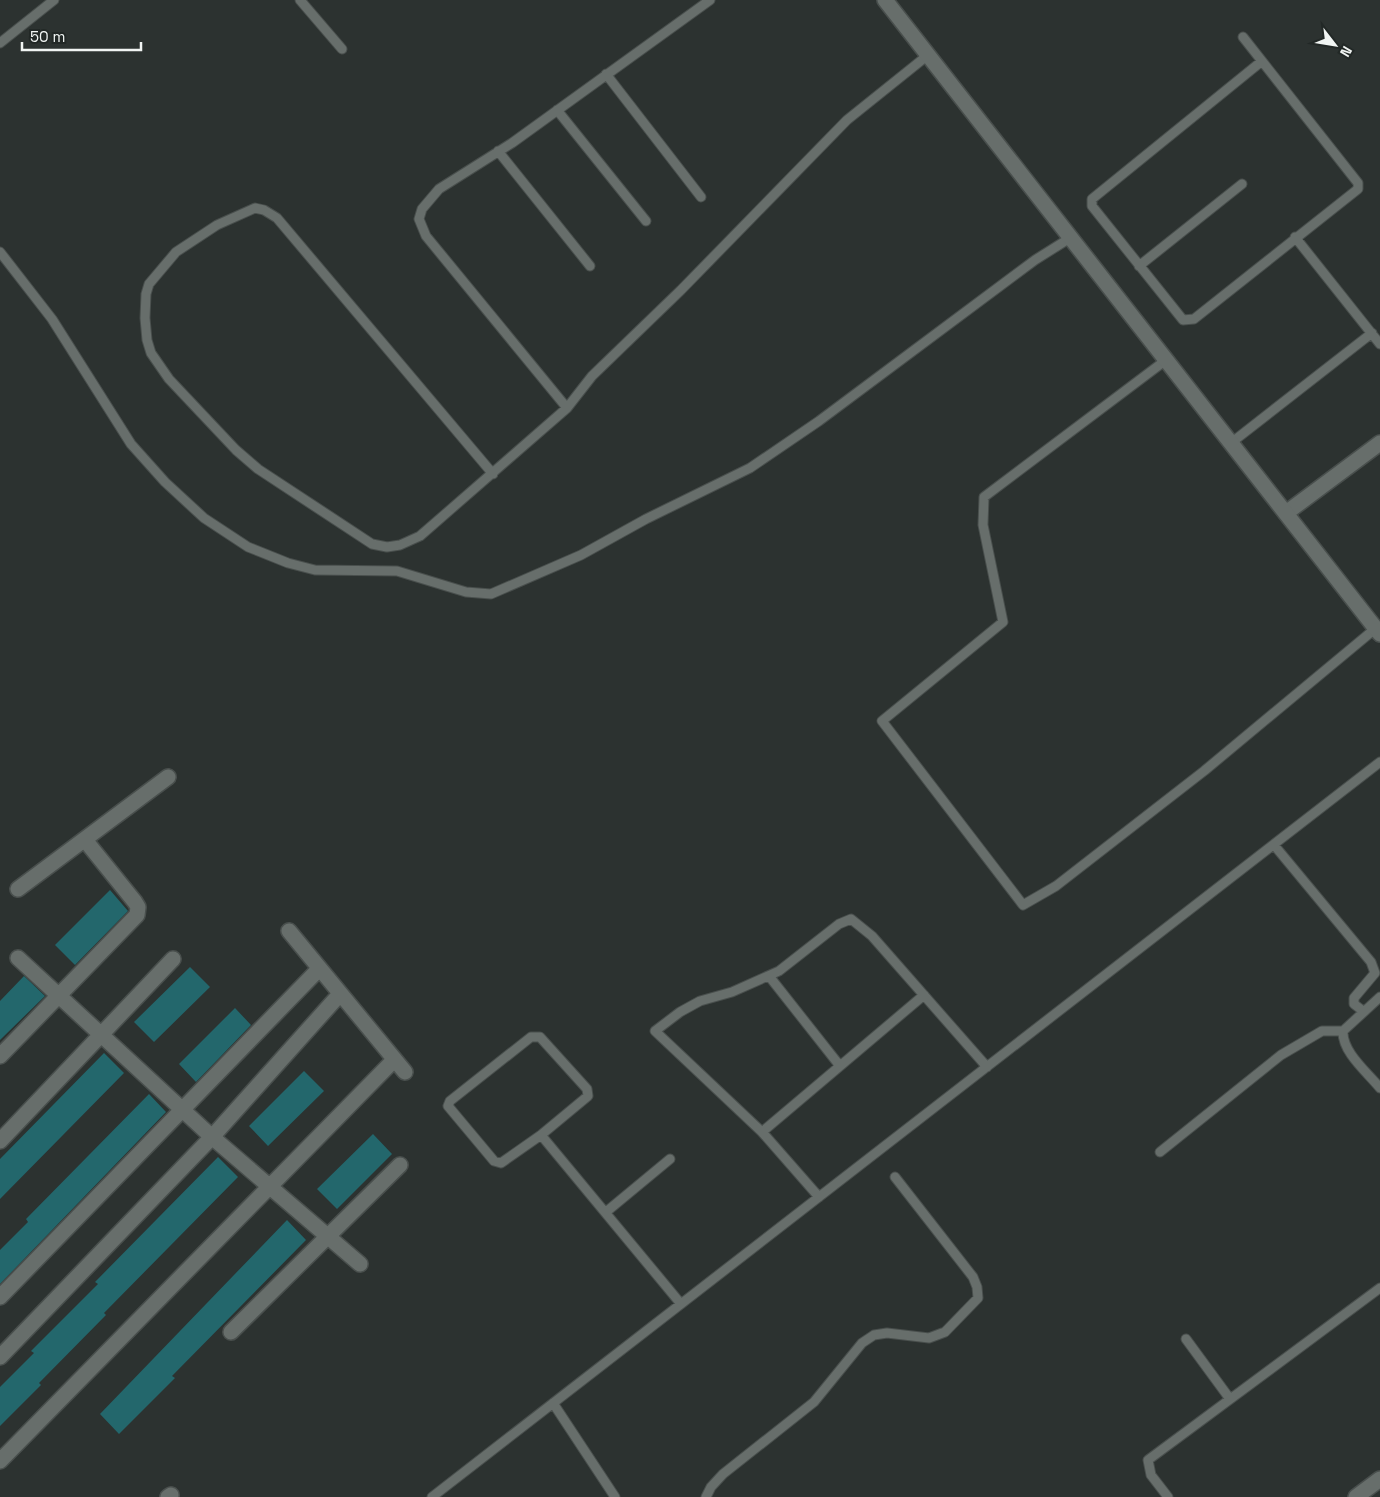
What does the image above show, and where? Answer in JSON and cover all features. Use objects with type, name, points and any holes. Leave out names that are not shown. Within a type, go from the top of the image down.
[{"type":"street","points":[[885,0],[1378,631]]},
{"type":"street","points":[[1286,513],[1380,443]]},
{"type":"street","points":[[18,889],[168,776]]},
{"type":"street","points":[[0,1056],[137,915],[138,908],[85,840]]},
{"type":"street","points":[[289,931],[405,1072]]},
{"type":"street","points":[[18,958],[103,1034],[212,1137],[360,1264]]},
{"type":"street","points":[[0,1141],[173,959]]},
{"type":"street","points":[[0,1298],[320,969]]},
{"type":"street","points":[[0,1357],[212,1137],[340,994]]},
{"type":"street","points":[[0,1461],[394,1060]]},
{"type":"street","points":[[231,1332],[400,1165]]},
{"type":"street","points":[[1356,1497],[1380,1478]]},
{"type":"lane","points":[[0,43],[54,0]]},
{"type":"lane","points":[[300,0],[342,49]]},
{"type":"lane","points":[[567,408],[511,342],[420,226],[422,209],[439,189],[498,152],[710,0]]},
{"type":"lane","points":[[1243,37],[1262,60],[1358,183],[1358,189],[1295,237],[1194,319],[1183,320],[1092,206],[1092,199],[1262,60]]},
{"type":"lane","points":[[493,474],[277,218],[264,210],[255,208],[204,233],[176,252],[149,284],[146,294],[147,340],[151,353],[169,380],[236,450],[258,469],[372,544],[388,547],[400,545],[420,536],[493,474],[567,408],[592,376],[681,290],[847,120],[928,55]]},
{"type":"lane","points":[[606,74],[701,197]]},
{"type":"lane","points":[[557,110],[646,221]]},
{"type":"lane","points":[[498,152],[590,266]]},
{"type":"lane","points":[[1139,266],[1242,184]]},
{"type":"lane","points":[[1295,237],[1380,344]]},
{"type":"lane","points":[[0,252],[52,319],[131,444],[165,482],[204,518],[248,547],[288,563],[315,570],[397,571],[466,592],[491,594],[581,555],[646,519],[750,468],[820,421],[1035,260],[1070,238]]},
{"type":"lane","points":[[1231,443],[1372,333]]},
{"type":"lane","points":[[1166,360],[984,497],[983,525],[1003,622],[882,721],[1023,905],[1056,886],[1204,771],[1378,631]]},
{"type":"lane","points":[[432,1497],[1380,762]]},
{"type":"lane","points":[[1274,845],[1371,962],[1375,973],[1373,978],[1354,998],[1354,1004],[1363,1011]]},
{"type":"lane","points":[[819,1197],[762,1132],[656,1031],[680,1012],[700,1001],[732,992],[779,971],[839,924],[851,918],[872,936],[987,1067]]},
{"type":"lane","points":[[769,976],[840,1066]]},
{"type":"lane","points":[[762,1132],[924,995]]},
{"type":"lane","points":[[1160,1152],[1281,1055],[1322,1032],[1343,1031],[1380,997]]},
{"type":"lane","points":[[1343,1031],[1343,1040],[1347,1049],[1380,1088]]},
{"type":"lane","points":[[536,1036],[540,1037],[587,1089],[588,1096],[541,1135],[500,1163],[494,1160],[448,1106],[450,1101],[531,1037],[536,1036]]},
{"type":"lane","points":[[541,1135],[681,1304]]},
{"type":"lane","points":[[606,1212],[670,1159]]},
{"type":"lane","points":[[706,1497],[723,1474],[814,1402],[862,1343],[874,1335],[887,1333],[929,1338],[945,1332],[978,1298],[977,1287],[973,1277],[895,1177]]},
{"type":"lane","points":[[1168,1497],[1151,1475],[1148,1460],[1380,1288]]},
{"type":"lane","points":[[1186,1339],[1230,1399]]},
{"type":"lane","points":[[553,1403],[615,1497]]},
{"type":"building","points":[[110,890],[128,911],[75,965],[55,945]]},
{"type":"building","points":[[190,967],[210,987],[154,1042],[134,1022]]},
{"type":"building","points":[[24,976],[45,996],[0,1040],[0,1001]]},
{"type":"building","points":[[235,1008],[251,1025],[196,1082],[179,1064]]},
{"type":"building","points":[[104,1053],[124,1073],[0,1199],[0,1159]]},
{"type":"building","points":[[304,1071],[324,1091],[268,1146],[249,1126]]},
{"type":"building","points":[[149,1094],[166,1112],[0,1284],[0,1250],[28,1222],[26,1219]]},
{"type":"building","points":[[373,1134],[392,1154],[337,1209],[317,1189]]},
{"type":"building","points":[[218,1157],[238,1177],[104,1313],[106,1315],[0,1426],[0,1387],[34,1353],[31,1351],[98,1284],[95,1282]]},
{"type":"building","points":[[287,1220],[306,1240],[172,1376],[175,1378],[119,1434],[100,1414]]}]
